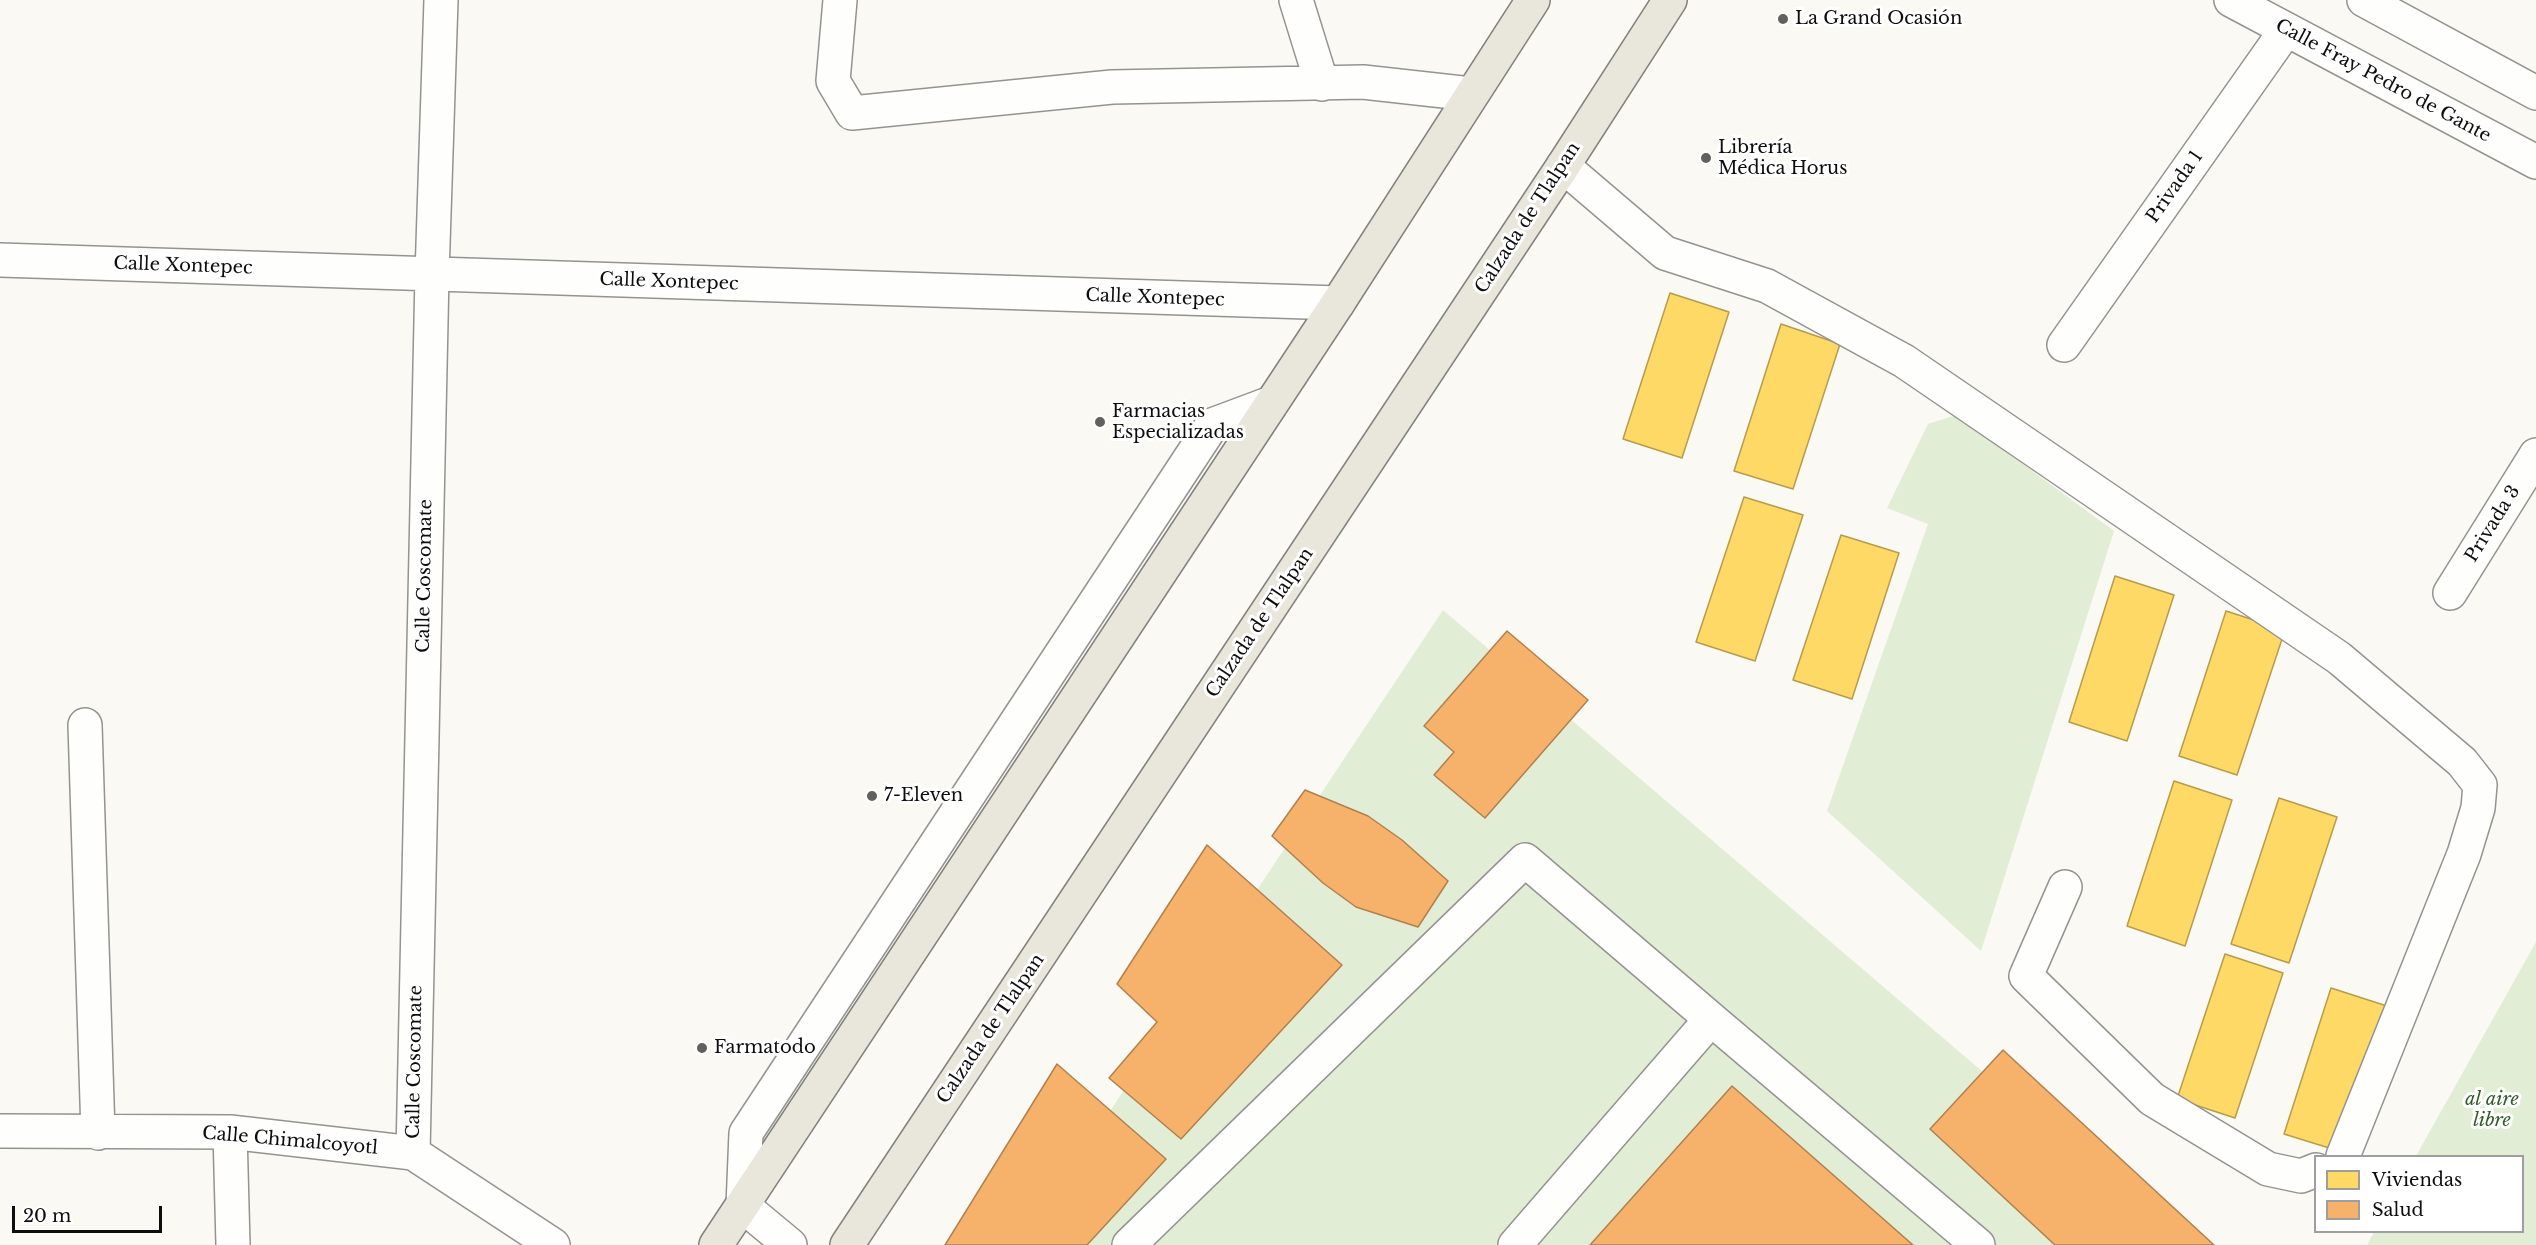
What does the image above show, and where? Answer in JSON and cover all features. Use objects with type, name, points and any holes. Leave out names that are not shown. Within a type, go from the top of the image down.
[{"type":"main road","points":[[716,1245],[1338,303],[1533,0]]},
{"type":"main road","name":"Calzada de Tlalpan","points":[[847,1245],[1563,166],[1670,0]]},
{"type":"street","name":"Calle Coscomate","points":[[413,1153],[432,274],[441,0]]},
{"type":"street","points":[[840,0],[833,81],[852,113],[1112,87],[1363,82],[1471,94]]},
{"type":"street","points":[[1296,0],[1322,84]]},
{"type":"street","name":"Calle Fray Pedro de Gante","points":[[2231,0],[2536,162]]},
{"type":"street","points":[[2364,0],[2536,93]]},
{"type":"street","name":"Privada 1","points":[[2064,345],[2286,30]]},
{"type":"street","points":[[1563,166],[1665,253],[1767,286],[1904,361],[2339,658],[2462,762],[2480,785],[2478,808],[2473,826],[2464,854],[2343,1155]]},
{"type":"street","name":"Calle Xontepec","points":[[0,260],[1338,303]]},
{"type":"street","name":"Privada 3","points":[[2450,593],[2536,455]]},
{"type":"street","points":[[85,725],[98,1133]]},
{"type":"street","points":[[1129,1245],[1525,860],[1978,1245]]},
{"type":"street","points":[[2065,887],[2026,976],[2152,1099],[2268,1169],[2301,1176],[2314,1171]]},
{"type":"street","points":[[1515,1245],[1711,1019]]},
{"type":"street","name":"Calle Chimalcoyotl","points":[[0,1131],[230,1132],[413,1153],[553,1245]]},
{"type":"street","points":[[230,1132],[233,1245]]},
{"type":"street","points":[[743,1206],[790,1245]]},
{"type":"green space","points":[[1956,415],[2114,531],[1981,951],[1827,811],[1928,524],[1887,508],[1928,424]]},
{"type":"green space","points":[[1443,610],[2185,1245],[1021,1245]]},
{"type":"green space","name":"al aire libre","points":[[2536,942],[2536,1245],[2367,1245],[2373,1233],[2524,1233],[2524,1155],[2417,1155]]},
{"type":"building: Viviendas","points":[[1670,293],[1729,312],[1682,458],[1623,439]]},
{"type":"building: Viviendas","points":[[1781,324],[1840,344],[1793,489],[1734,471]]},
{"type":"building: Viviendas","points":[[1744,497],[1803,515],[1755,661],[1696,642]]},
{"type":"building: Viviendas","points":[[1841,535],[1899,553],[1852,699],[1793,680]]},
{"type":"building: Viviendas","points":[[2115,576],[2174,595],[2127,741],[2069,722]]},
{"type":"building: Viviendas","points":[[2226,611],[2285,630],[2237,775],[2179,756]]},
{"type":"building: Viviendas","points":[[2174,781],[2232,800],[2185,946],[2127,926]]},
{"type":"building: Viviendas","points":[[2279,798],[2337,817],[2289,963],[2231,944]]},
{"type":"building: Viviendas","points":[[2225,954],[2283,973],[2235,1118],[2177,1099]]},
{"type":"building: Viviendas","points":[[2331,988],[2390,1007],[2342,1152],[2284,1134]]},
{"type":"building: Salud","points":[[1507,631],[1588,700],[1485,818],[1434,775],[1454,752],[1424,726]]},
{"type":"building: Salud","points":[[1305,790],[1368,816],[1402,840],[1448,881],[1418,927],[1356,907],[1323,883],[1272,836]]},
{"type":"building: Salud","points":[[1207,845],[1342,965],[1181,1139],[1109,1078],[1157,1022],[1117,984]]},
{"type":"building: Salud","points":[[2003,1050],[2214,1245],[2055,1245],[1930,1129]]},
{"type":"building: Salud","points":[[1057,1064],[1166,1159],[1087,1245],[945,1245]]},
{"type":"building: Salud","points":[[1732,1086],[1913,1245],[1590,1245]]},
{"type":"place","name":"La Grand Ocasión","points":[[1783,19]]},
{"type":"place","name":"Librería Médica Horus","points":[[1706,158]]},
{"type":"place","name":"Farmacias Especializadas","points":[[1100,422]]},
{"type":"place","name":"7-Eleven","points":[[872,796]]},
{"type":"place","name":"Farmatodo","points":[[702,1048]]}]
